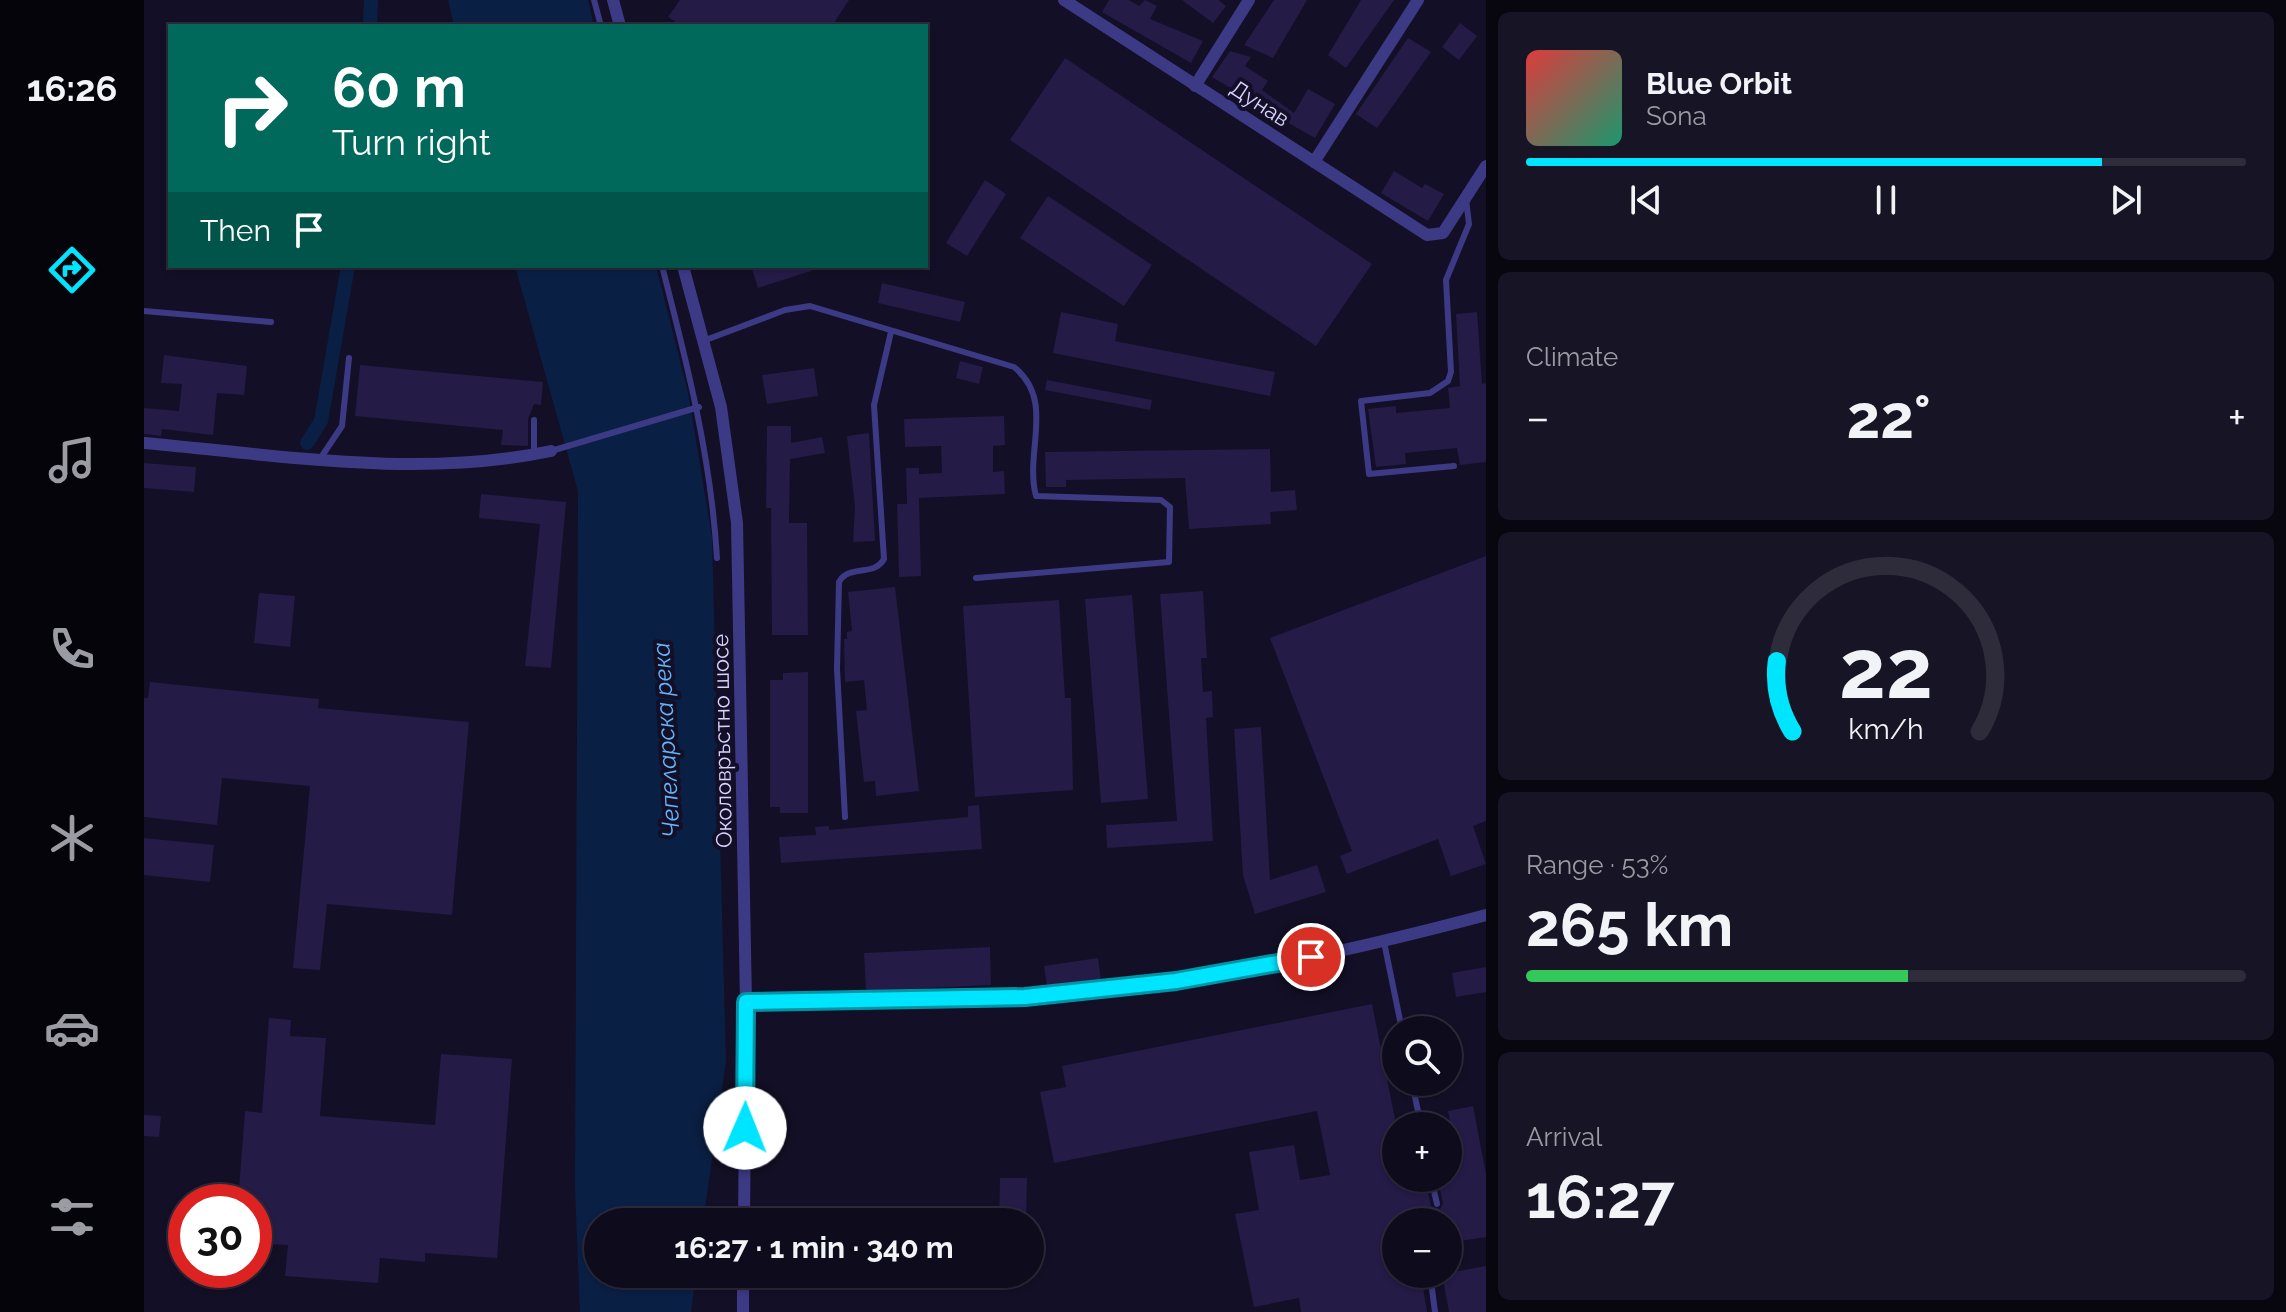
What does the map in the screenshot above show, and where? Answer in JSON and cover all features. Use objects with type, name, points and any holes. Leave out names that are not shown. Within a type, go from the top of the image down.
[{"type":"street","points":[[613,0],[619,24]]},
{"type":"street","name":"Дунав","points":[[1064,0],[1427,235],[1435,237],[1443,233],[1466,197]]},
{"type":"street","points":[[1195,86],[1249,0]]},
{"type":"street","points":[[1314,162],[1418,0]]},
{"type":"street","points":[[1466,197],[1486,166]]},
{"type":"street","name":"Околовръстно шосе","points":[[684,268],[721,407],[737,523],[746,1002],[744,1208]]},
{"type":"street","points":[[144,443],[437,466],[551,451]]},
{"type":"street","points":[[746,1002],[1025,997],[1116,989],[1206,977],[1384,942],[1486,915]]},
{"type":"street","points":[[743,1288],[743,1312]]},
{"type":"lane","points":[[594,0],[600,24]]},
{"type":"lane","points":[[1454,466],[1369,474],[1361,401],[1430,393],[1448,381],[1451,372],[1446,280],[1469,224],[1466,197]]},
{"type":"lane","points":[[663,268],[699,407],[714,505],[717,558]]},
{"type":"lane","points":[[703,341],[785,310],[810,306],[846,314],[891,332],[1014,367],[1029,379],[1036,396],[1036,496],[1161,500],[1170,507],[1169,562],[976,578]]},
{"type":"lane","points":[[144,311],[271,322]]},
{"type":"lane","points":[[845,817],[837,669],[839,582],[847,573],[876,568],[884,559],[874,405],[891,332]]},
{"type":"lane","points":[[320,459],[342,426],[349,358]]},
{"type":"lane","points":[[551,451],[699,407]]},
{"type":"lane","points":[[534,420],[534,455]]},
{"type":"lane","points":[[1384,942],[1399,1016]]},
{"type":"lane","points":[[1434,1192],[1437,1204]]},
{"type":"lane","points":[[1432,1289],[1435,1312]]},
{"type":"water","points":[[448,0],[588,0],[594,24],[454,24]]},
{"type":"water","name":"Чепеларска река","points":[[516,268],[657,268],[688,392],[712,537],[726,1061],[705,1208],[584,1208],[584,1288],[694,1288],[691,1312],[580,1312],[575,1190],[578,491]]},
{"type":"building","points":[[680,0],[849,0],[833,24],[679,24],[668,17]]},
{"type":"building","points":[[1109,0],[1129,0],[1139,6],[1145,0],[1157,6],[1150,19],[1203,41],[1191,63],[1102,12]]},
{"type":"building","points":[[1182,0],[1218,0],[1226,6],[1213,23]]},
{"type":"building","points":[[1274,0],[1307,0],[1273,58],[1244,45]]},
{"type":"building","points":[[1361,0],[1394,0],[1346,68],[1328,55]]},
{"type":"building","points":[[1460,23],[1477,36],[1459,60],[1442,47]]},
{"type":"building","points":[[1408,38],[1431,52],[1377,128],[1356,114]]},
{"type":"building","points":[[1230,51],[1251,57],[1245,66],[1268,81],[1262,90],[1294,113],[1308,89],[1335,104],[1315,138],[1283,120],[1278,128],[1261,117],[1266,109],[1212,77]]},
{"type":"building","points":[[1065,58],[1372,264],[1316,346],[1010,140]]},
{"type":"building","points":[[1394,171],[1422,188],[1425,184],[1444,194],[1428,221],[1381,193]]},
{"type":"building","points":[[985,180],[1006,194],[967,256],[946,243]]},
{"type":"building","points":[[1048,196],[1152,265],[1124,306],[1020,238]]},
{"type":"building","points":[[752,268],[820,268],[758,288]]},
{"type":"building","points":[[882,283],[965,302],[960,322],[878,303]]},
{"type":"building","points":[[1061,312],[1118,324],[1115,341],[1275,372],[1270,396],[1053,353]]},
{"type":"building","points":[[1477,312],[1482,384],[1486,383],[1486,462],[1460,465],[1457,448],[1405,453],[1406,464],[1376,467],[1368,409],[1396,406],[1396,413],[1450,408],[1448,388],[1460,386],[1456,314]]},
{"type":"building","points":[[164,355],[247,366],[244,395],[217,393],[213,435],[162,429],[161,436],[144,434],[144,408],[179,411],[182,384],[161,383]]},
{"type":"building","points":[[960,361],[983,367],[979,384],[956,378]]},
{"type":"building","points":[[360,365],[543,382],[541,405],[534,404],[528,419],[528,446],[501,445],[503,430],[355,416]]},
{"type":"building","points":[[814,368],[818,396],[767,404],[762,375]]},
{"type":"building","points":[[1047,380],[1152,400],[1150,410],[1045,390]]},
{"type":"building","points":[[1004,416],[1005,445],[993,446],[993,472],[1004,471],[1005,494],[919,498],[921,576],[899,577],[897,504],[907,504],[906,468],[919,468],[919,474],[942,473],[941,446],[905,447],[904,419]]},
{"type":"building","points":[[767,426],[791,426],[791,443],[822,437],[825,453],[790,459],[789,523],[807,523],[808,635],[772,635],[771,508],[766,508]]},
{"type":"building","points":[[869,433],[875,541],[853,542],[855,507],[847,436]]},
{"type":"building","points":[[1270,449],[1271,492],[1295,490],[1297,510],[1270,512],[1271,524],[1189,529],[1185,478],[1066,480],[1066,487],[1046,487],[1045,452]]},
{"type":"building","points":[[144,463],[196,467],[194,492],[144,488]]},
{"type":"building","points":[[481,494],[566,502],[551,668],[525,666],[540,524],[479,518]]},
{"type":"building","points":[[1486,556],[1486,821],[1473,826],[1486,864],[1451,876],[1438,839],[1347,874],[1340,856],[1352,851],[1270,638]]},
{"type":"building","points":[[895,587],[919,791],[876,796],[875,781],[864,782],[856,711],[867,710],[864,680],[845,682],[844,639],[847,639],[847,632],[852,631],[848,592]]},
{"type":"building","points":[[1203,591],[1207,658],[1201,658],[1203,692],[1212,691],[1213,717],[1206,718],[1213,841],[1107,848],[1106,825],[1177,821],[1160,594]]},
{"type":"building","points":[[259,593],[295,596],[290,647],[254,643]]},
{"type":"building","points":[[1132,595],[1148,799],[1101,803],[1085,599]]},
{"type":"building","points":[[1059,600],[1065,698],[1071,698],[1073,790],[975,797],[963,606]]},
{"type":"building","points":[[808,672],[808,813],[780,813],[780,807],[770,807],[770,680],[783,680],[783,673]]},
{"type":"building","points":[[150,682],[319,699],[318,708],[469,722],[452,915],[327,904],[320,970],[293,968],[310,786],[222,778],[217,825],[144,817],[144,698],[148,698]]},
{"type":"building","points":[[1261,727],[1270,880],[1317,865],[1326,892],[1255,914],[1243,875],[1234,729]]},
{"type":"building","points":[[979,805],[982,849],[781,863],[779,837],[816,835],[815,827],[829,826],[829,830],[968,817],[968,806]]},
{"type":"building","points":[[144,838],[214,845],[210,882],[144,875]]},
{"type":"building","points":[[990,947],[991,985],[866,991],[864,953]]},
{"type":"building","points":[[1098,958],[1101,981],[1047,986],[1044,966]]},
{"type":"building","points":[[1486,967],[1486,992],[1456,997],[1452,973]]},
{"type":"building","points":[[1372,1004],[1382,1054],[1382,1096],[1390,1096],[1394,1112],[1382,1112],[1382,1192],[1428,1192],[1431,1206],[1437,1208],[1382,1208],[1382,1288],[1423,1288],[1427,1312],[1301,1312],[1299,1298],[1254,1307],[1235,1214],[1259,1210],[1249,1152],[1294,1145],[1300,1180],[1330,1175],[1317,1111],[1054,1163],[1040,1092],[1066,1087],[1062,1066]]},
{"type":"building","points":[[269,1018],[291,1020],[290,1036],[326,1038],[320,1116],[435,1125],[441,1054],[512,1059],[497,1258],[425,1253],[425,1262],[380,1258],[378,1283],[285,1276],[288,1245],[272,1244],[272,1184],[239,1184],[245,1111],[262,1113]]},
{"type":"building","points":[[1473,1106],[1486,1174],[1486,1237],[1462,1241],[1462,1208],[1440,1208],[1443,1203],[1440,1192],[1462,1192],[1462,1112],[1448,1111]]},
{"type":"building","points":[[144,1115],[161,1116],[159,1137],[144,1136]]},
{"type":"building","points":[[1000,1178],[1027,1178],[1026,1208],[999,1208]]},
{"type":"building","points":[[1486,1266],[1486,1312],[1449,1312],[1445,1288],[1462,1288],[1462,1270]]},
{"type":"waterway","points":[[370,24],[371,0]]},
{"type":"waterway","points":[[307,443],[321,421],[348,268]]},
{"type":"route","points":[[745,1128],[746,1002],[1025,997],[1206,977],[1311,957]]}]
